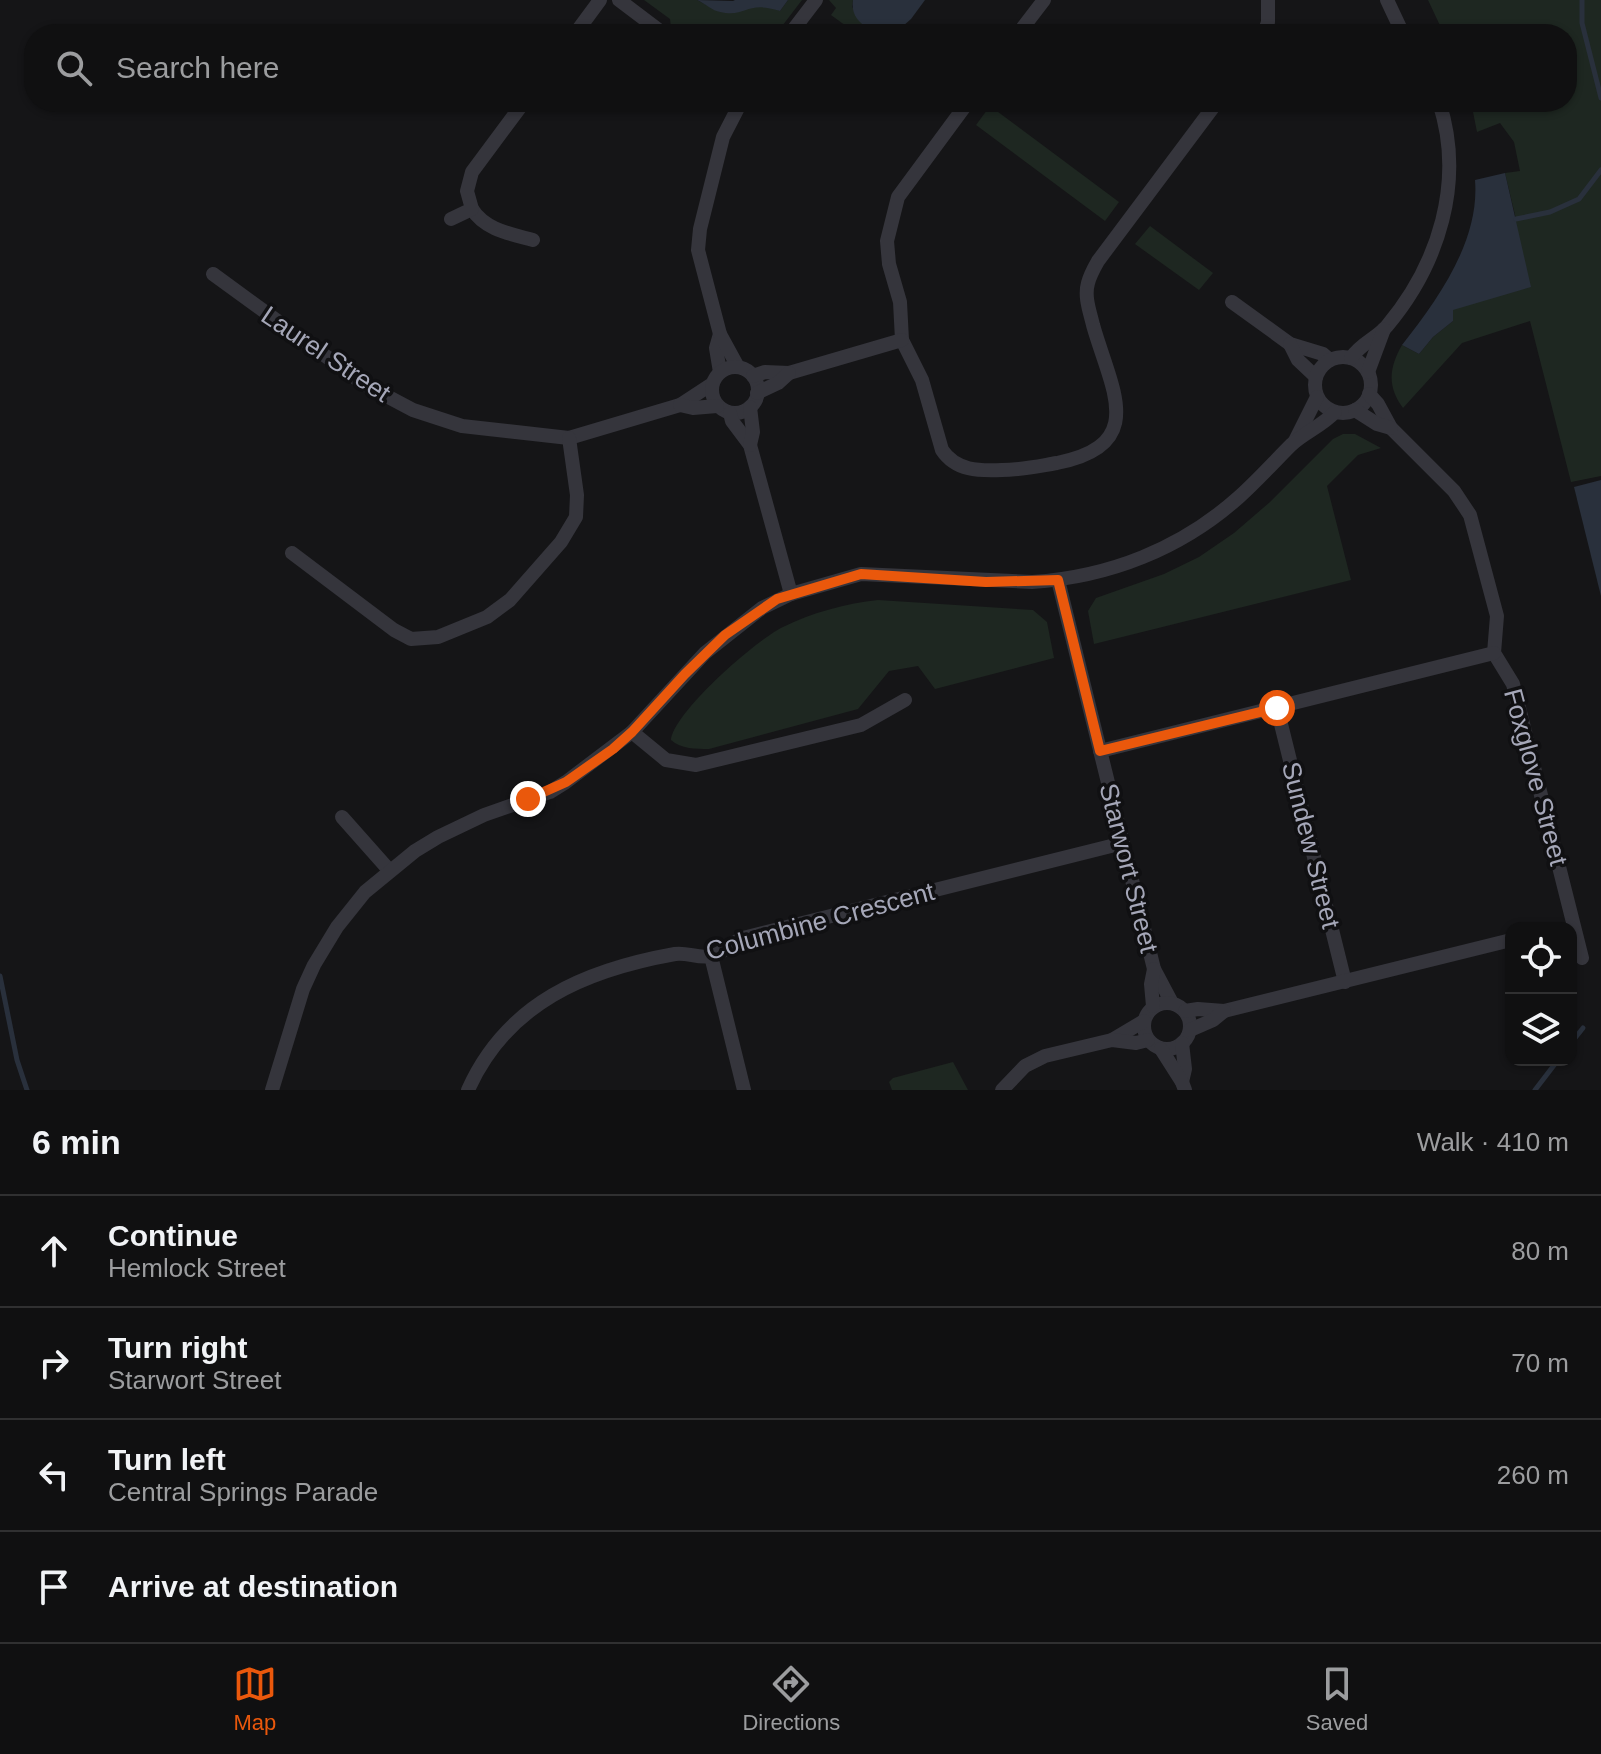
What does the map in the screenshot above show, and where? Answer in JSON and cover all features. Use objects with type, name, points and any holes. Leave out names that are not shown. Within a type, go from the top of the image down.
[{"type":"street","points":[[582,24],[600,0]]},
{"type":"street","points":[[619,0],[651,24]]},
{"type":"street","points":[[798,24],[816,0]]},
{"type":"street","points":[[1026,24],[1044,0]]},
{"type":"street","points":[[1267,24],[1268,0]]},
{"type":"street","points":[[1387,0],[1398,24]]},
{"type":"street","points":[[517,112],[472,172],[467,191],[472,209],[482,221],[533,240]]},
{"type":"street","points":[[736,112],[723,137],[699,240],[700,261],[720,334],[738,367],[753,376],[765,372],[789,373],[902,340]]},
{"type":"street","points":[[961,112],[904,188],[892,216],[888,253],[900,302],[902,340],[922,380],[942,450],[954,463],[970,469],[1027,469],[1073,460],[1102,446],[1116,427],[1118,412],[1088,303],[1088,282],[1098,261],[1210,112]]},
{"type":"street","points":[[1368,372],[1384,329],[1419,281],[1442,227],[1448,160],[1441,112]]},
{"type":"street","points":[[451,219],[472,209]]},
{"type":"street","name":"Laurel Street","points":[[213,274],[332,363],[376,391],[413,410],[462,426],[569,438],[680,405],[716,378]]},
{"type":"street","points":[[1232,302],[1290,344],[1323,354],[1330,360]]},
{"type":"street","points":[[1351,358],[1359,346],[1384,329]]},
{"type":"street","points":[[720,334],[716,348],[713,399],[750,445],[791,594]]},
{"type":"street","points":[[1290,344],[1298,360],[1316,377]]},
{"type":"street","points":[[1295,442],[1317,397],[1316,377],[1330,360],[1351,358],[1368,372],[1369,394],[1355,410]]},
{"type":"street","points":[[716,378],[738,367]]},
{"type":"street","points":[[724,409],[744,411],[789,373]]},
{"type":"street","points":[[750,445],[753,432],[753,376]]},
{"type":"street","points":[[1100,751],[1494,653],[1497,616],[1470,515],[1454,491],[1391,428],[1369,394]]},
{"type":"street","points":[[1317,397],[1335,412],[1355,410],[1377,424],[1391,428]]},
{"type":"street","name":"Laurel Street","points":[[680,405],[724,409]]},
{"type":"street","points":[[272,1090],[303,989],[319,956],[357,903],[389,870],[415,851],[464,824],[550,792],[613,749],[725,635],[762,608],[791,594],[861,574],[986,582],[1058,580],[1125,564],[1182,538],[1212,519],[1295,442],[1335,412]]},
{"type":"street","points":[[292,553],[394,630],[411,639],[438,637],[478,621],[495,613],[510,600],[572,526],[577,505],[569,438]]},
{"type":"street","name":"Starwort Street","points":[[1058,580],[1154,969],[1172,1003]]},
{"type":"street","name":"Foxglove Street","points":[[1494,653],[1513,684],[1566,922]]},
{"type":"street","points":[[632,732],[666,760],[696,765],[861,725],[905,700]]},
{"type":"street","name":"Sundew Street","points":[[1277,708],[1345,982]]},
{"type":"street","points":[[342,817],[389,870]]},
{"type":"street","name":"Columbine Crescent","points":[[468,1090],[485,1058],[509,1028],[548,996],[590,977],[673,954],[711,956],[743,938],[1123,843]]},
{"type":"street","points":[[1002,1090],[1034,1060],[1112,1040],[1144,1021],[1153,1006],[1172,1003],[1185,1011],[1224,1011],[1505,942]]},
{"type":"street","name":"Foxglove Street","points":[[1577,947],[1582,958]]},
{"type":"street","points":[[711,956],[744,1090]]},
{"type":"street","name":"Starwort Street","points":[[1153,1006],[1151,984],[1154,969]]},
{"type":"street","points":[[1184,1086],[1185,1011]]},
{"type":"street","points":[[1161,1049],[1169,1050],[1224,1011]]},
{"type":"street","points":[[1144,1021],[1148,1040],[1161,1049],[1184,1086]]},
{"type":"street","points":[[1112,1040],[1136,1043],[1148,1040]]},
{"type":"shaded area","points":[[644,0],[697,0],[720,12],[757,5],[780,11],[788,0],[802,0],[784,24],[671,24],[670,19]]},
{"type":"shaded area","points":[[829,0],[853,0],[852,7],[867,24],[843,24],[831,15],[836,8]]},
{"type":"shaded area","points":[[1428,0],[1601,0],[1601,476],[1571,482],[1530,321],[1462,343],[1403,408],[1394,392],[1392,369],[1402,345],[1419,354],[1433,337],[1453,321],[1452,310],[1516,219],[1505,173],[1520,171],[1514,142],[1500,123],[1477,132],[1473,112],[1577,112],[1577,24],[1439,24]]},
{"type":"shaded area","points":[[986,112],[998,112],[1119,202],[1105,221],[976,125]]},
{"type":"shaded area","points":[[1150,226],[1213,273],[1199,290],[1135,244]]},
{"type":"shaded area","points":[[1343,434],[1355,434],[1381,448],[1358,455],[1327,486],[1351,580],[1094,644],[1088,611],[1096,598],[1164,574],[1199,557],[1234,533],[1333,439]]},
{"type":"shaded area","points":[[878,600],[1033,610],[1047,622],[1054,658],[935,689],[918,666],[889,671],[858,709],[709,749],[684,747],[671,740],[686,712],[701,695],[736,661],[771,634],[817,613]]},
{"type":"shaded area","points":[[953,1062],[968,1090],[892,1090],[889,1082],[893,1078]]},
{"type":"water","points":[[697,0],[788,0],[780,11],[760,7],[729,13],[717,11]]},
{"type":"water","points":[[853,0],[925,0],[905,24],[863,24],[853,8]]},
{"type":"water","points":[[1505,173],[1531,287],[1453,310],[1453,321],[1433,337],[1419,354],[1402,345],[1442,289],[1464,247],[1475,203],[1475,180]]},
{"type":"water","points":[[1601,480],[1601,596],[1574,487]]},
{"type":"waterway","points":[[1582,0],[1582,23],[1601,98]]},
{"type":"waterway","points":[[1516,219],[1550,212],[1579,199],[1601,170]]},
{"type":"waterway","points":[[0,976],[17,1060],[27,1090]]},
{"type":"waterway","points":[[1577,1036],[1583,1028]]},
{"type":"waterway","points":[[1535,1090],[1553,1066]]},
{"type":"route","points":[[528,799],[550,792],[613,749],[705,653],[762,608],[791,594],[861,574],[986,582],[1058,580],[1100,751],[1277,708]]}]
